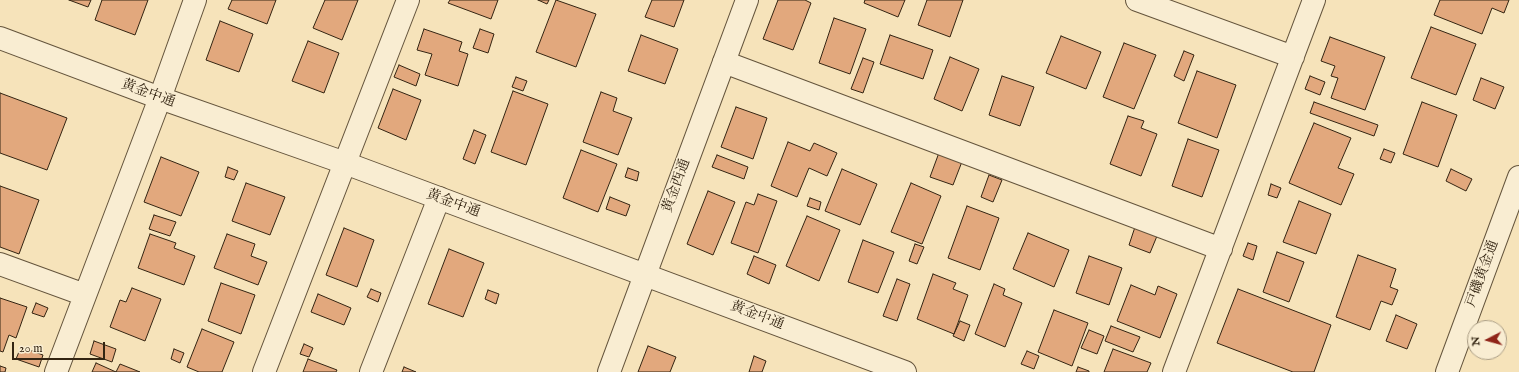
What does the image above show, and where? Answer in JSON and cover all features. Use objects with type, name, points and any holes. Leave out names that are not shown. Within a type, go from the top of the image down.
[{"type":"street","points":[[56,372],[160,98],[195,0]]},
{"type":"street","points":[[264,372],[408,0]]},
{"type":"street","name":"黄金西通","points":[[609,372],[644,274],[747,0]]},
{"type":"street","points":[[1137,0],[1293,57]]},
{"type":"street","points":[[1174,372],[1314,0]]},
{"type":"street","name":"黄金中通","points":[[0,38],[160,98],[345,163],[905,372]]},
{"type":"street","points":[[724,62],[1221,249]]},
{"type":"street","name":"戸磯黄金通","points":[[1447,372],[1519,177]]},
{"type":"street","points":[[371,372],[439,198]]},
{"type":"street","points":[[0,264],[85,295]]},
{"type":"building","points":[[69,0],[91,0],[88,7]]},
{"type":"building","points":[[102,0],[148,0],[135,35],[95,20]]},
{"type":"building","points":[[232,0],[276,0],[267,24],[228,9]]},
{"type":"building","points":[[325,0],[358,0],[342,40],[313,28]]},
{"type":"building","points":[[450,0],[498,0],[491,19],[448,3]]},
{"type":"building","points":[[538,0],[549,0],[547,4]]},
{"type":"building","points":[[556,0],[596,14],[576,67],[536,52]]},
{"type":"building","points":[[652,0],[684,0],[674,27],[645,17]]},
{"type":"building","points":[[778,0],[805,0],[811,3],[793,50],[763,39]]},
{"type":"building","points":[[865,0],[905,0],[898,17],[864,3]]},
{"type":"building","points":[[927,0],[963,0],[950,37],[918,25]]},
{"type":"building","points":[[1440,0],[1509,0],[1504,13],[1492,8],[1482,34],[1434,15]]},
{"type":"building","points":[[834,18],[866,29],[850,74],[819,63]]},
{"type":"building","points":[[220,21],[253,34],[239,72],[206,60]]},
{"type":"building","points":[[1431,27],[1476,44],[1456,95],[1411,78]]},
{"type":"building","points":[[424,29],[462,42],[459,51],[468,54],[458,86],[425,75],[432,54],[417,50]]},
{"type":"building","points":[[480,29],[494,34],[488,53],[473,48]]},
{"type":"building","points":[[641,35],[678,49],[665,84],[628,71]]},
{"type":"building","points":[[890,35],[933,50],[923,79],[880,64]]},
{"type":"building","points":[[1061,36],[1101,52],[1086,89],[1046,73]]},
{"type":"building","points":[[1330,37],[1385,57],[1365,110],[1331,98],[1338,78],[1331,76],[1335,66],[1321,61]]},
{"type":"building","points":[[308,41],[339,53],[324,93],[292,81]]},
{"type":"building","points":[[1124,43],[1156,55],[1134,109],[1103,97]]},
{"type":"building","points":[[1184,51],[1194,55],[1184,81],[1174,76]]},
{"type":"building","points":[[950,57],[979,69],[962,111],[934,99]]},
{"type":"building","points":[[863,58],[874,62],[863,93],[851,89]]},
{"type":"building","points":[[399,65],[420,74],[416,86],[394,77]]},
{"type":"building","points":[[1197,71],[1236,85],[1217,138],[1178,123]]},
{"type":"building","points":[[1002,76],[1034,87],[1020,126],[989,115]]},
{"type":"building","points":[[1310,76],[1325,82],[1320,95],[1305,89]]},
{"type":"building","points":[[516,77],[527,81],[523,91],[512,87]]},
{"type":"building","points":[[1481,78],[1504,87],[1495,109],[1473,100]]},
{"type":"building","points":[[393,89],[421,100],[406,140],[378,128]]},
{"type":"building","points":[[513,91],[548,104],[526,165],[491,152]]},
{"type":"building","points":[[601,92],[617,98],[613,111],[632,118],[618,155],[583,142]]},
{"type":"building","points":[[0,93],[67,118],[47,170],[0,153]]},
{"type":"building","points":[[1314,102],[1378,125],[1374,136],[1310,113]]},
{"type":"building","points":[[1422,102],[1457,115],[1438,167],[1403,154]]},
{"type":"building","points":[[736,107],[767,118],[753,159],[721,147]]},
{"type":"building","points":[[1128,116],[1144,121],[1141,128],[1157,134],[1141,176],[1110,164]]},
{"type":"building","points":[[1314,123],[1351,138],[1338,168],[1354,174],[1341,205],[1289,183]]},
{"type":"building","points":[[474,130],[486,135],[475,164],[463,159]]},
{"type":"building","points":[[1188,139],[1219,150],[1202,197],[1172,186]]},
{"type":"building","points":[[788,142],[810,151],[814,143],[837,153],[827,176],[809,168],[797,197],[771,186]]},
{"type":"building","points":[[1384,149],[1395,153],[1391,163],[1380,159]]},
{"type":"building","points":[[581,150],[617,164],[598,212],[563,198]]},
{"type":"building","points":[[940,150],[963,159],[953,185],[930,177]]},
{"type":"building","points":[[717,155],[748,167],[744,179],[712,167]]},
{"type":"building","points":[[161,157],[199,172],[181,216],[144,202]]},
{"type":"building","points":[[228,167],[238,171],[234,180],[225,177]]},
{"type":"building","points":[[628,168],[639,172],[637,181],[625,177]]},
{"type":"building","points":[[842,169],[877,184],[860,225],[825,211]]},
{"type":"building","points":[[1451,169],[1472,179],[1466,191],[1446,181]]},
{"type":"building","points":[[989,175],[1002,180],[993,202],[981,197]]},
{"type":"building","points":[[246,183],[285,197],[270,235],[232,221]]},
{"type":"building","points":[[911,183],[941,196],[922,244],[891,232]]},
{"type":"building","points":[[1271,184],[1281,188],[1277,198],[1268,195]]},
{"type":"building","points":[[0,186],[39,200],[19,254],[0,247]]},
{"type":"building","points":[[708,191],[735,202],[713,255],[687,244]]},
{"type":"building","points":[[758,194],[777,201],[758,253],[731,243],[746,202],[754,205]]},
{"type":"building","points":[[610,197],[630,205],[626,216],[606,209]]},
{"type":"building","points":[[810,198],[821,202],[819,210],[807,206]]},
{"type":"building","points":[[1299,201],[1331,214],[1316,254],[1283,242]]},
{"type":"building","points":[[967,206],[999,218],[980,270],[948,258]]},
{"type":"building","points":[[154,215],[176,222],[170,236],[149,229]]},
{"type":"building","points":[[807,216],[840,230],[819,281],[786,266]]},
{"type":"building","points":[[1135,227],[1157,236],[1150,253],[1129,245]]},
{"type":"building","points":[[344,228],[374,240],[357,287],[326,275]]},
{"type":"building","points":[[1028,233],[1069,250],[1054,287],[1013,269]]},
{"type":"building","points":[[150,234],[176,243],[174,248],[195,256],[184,285],[138,268]]},
{"type":"building","points":[[227,234],[255,244],[251,256],[267,262],[258,285],[214,268]]},
{"type":"building","points":[[863,240],[894,252],[878,293],[848,282]]},
{"type":"building","points":[[1248,243],[1257,246],[1253,260],[1243,256]]},
{"type":"building","points":[[915,244],[924,247],[917,264],[909,261]]},
{"type":"building","points":[[449,249],[484,263],[463,317],[428,304]]},
{"type":"building","points":[[1277,252],[1304,262],[1289,302],[1263,292]]},
{"type":"building","points":[[1358,255],[1396,269],[1390,287],[1398,290],[1392,305],[1381,301],[1370,330],[1336,317]]},
{"type":"building","points":[[754,256],[776,265],[769,284],[747,274]]},
{"type":"building","points":[[1089,256],[1122,268],[1109,305],[1076,293]]},
{"type":"building","points":[[933,274],[956,283],[953,289],[968,295],[954,334],[917,319]]},
{"type":"building","points":[[897,279],[910,284],[897,321],[883,316]]},
{"type":"building","points":[[221,283],[255,295],[241,334],[208,321]]},
{"type":"building","points":[[994,284],[1005,289],[1003,295],[1022,303],[1005,347],[975,334]]},
{"type":"building","points":[[1131,285],[1155,295],[1158,286],[1177,294],[1160,338],[1117,321]]},
{"type":"building","points":[[132,288],[161,299],[145,341],[110,327],[120,300],[126,302]]},
{"type":"building","points":[[371,289],[381,293],[378,302],[367,297]]},
{"type":"building","points":[[1238,289],[1331,325],[1314,372],[1293,372],[1217,343]]},
{"type":"building","points":[[488,290],[499,294],[496,304],[485,299]]},
{"type":"building","points":[[318,294],[351,308],[344,325],[311,312]]},
{"type":"building","points":[[0,298],[27,307],[16,338],[9,335],[3,352],[0,351]]},
{"type":"building","points":[[36,303],[48,308],[44,317],[32,313]]},
{"type":"building","points":[[1054,310],[1088,323],[1072,366],[1038,352]]},
{"type":"building","points":[[1396,315],[1417,324],[1407,349],[1386,341]]},
{"type":"building","points":[[960,321],[970,325],[964,341],[953,336]]},
{"type":"building","points":[[1111,326],[1140,337],[1133,352],[1105,341]]},
{"type":"building","points":[[202,329],[234,342],[222,372],[199,372],[187,367]]},
{"type":"building","points":[[1089,330],[1104,336],[1097,354],[1081,348]]},
{"type":"building","points":[[94,341],[116,349],[112,362],[90,354]]},
{"type":"building","points":[[304,344],[313,348],[309,357],[300,354]]},
{"type":"building","points":[[648,346],[676,357],[670,372],[638,372]]},
{"type":"building","points":[[21,347],[43,355],[39,367],[16,359]]},
{"type":"building","points":[[174,349],[184,353],[180,363],[171,359]]},
{"type":"building","points":[[1113,349],[1151,363],[1147,372],[1104,372]]},
{"type":"building","points":[[1027,351],[1039,356],[1034,369],[1021,364]]},
{"type":"building","points":[[754,356],[766,361],[762,372],[749,372]]},
{"type":"building","points":[[308,359],[337,370],[336,372],[303,372]]},
{"type":"building","points":[[96,363],[116,372],[92,372]]},
{"type":"building","points":[[120,364],[140,372],[116,372]]},
{"type":"building","points":[[0,366],[6,368],[5,372],[0,372]]},
{"type":"building","points":[[404,367],[416,372],[402,372]]},
{"type":"building","points":[[1078,367],[1089,371],[1089,372],[1076,372]]}]
